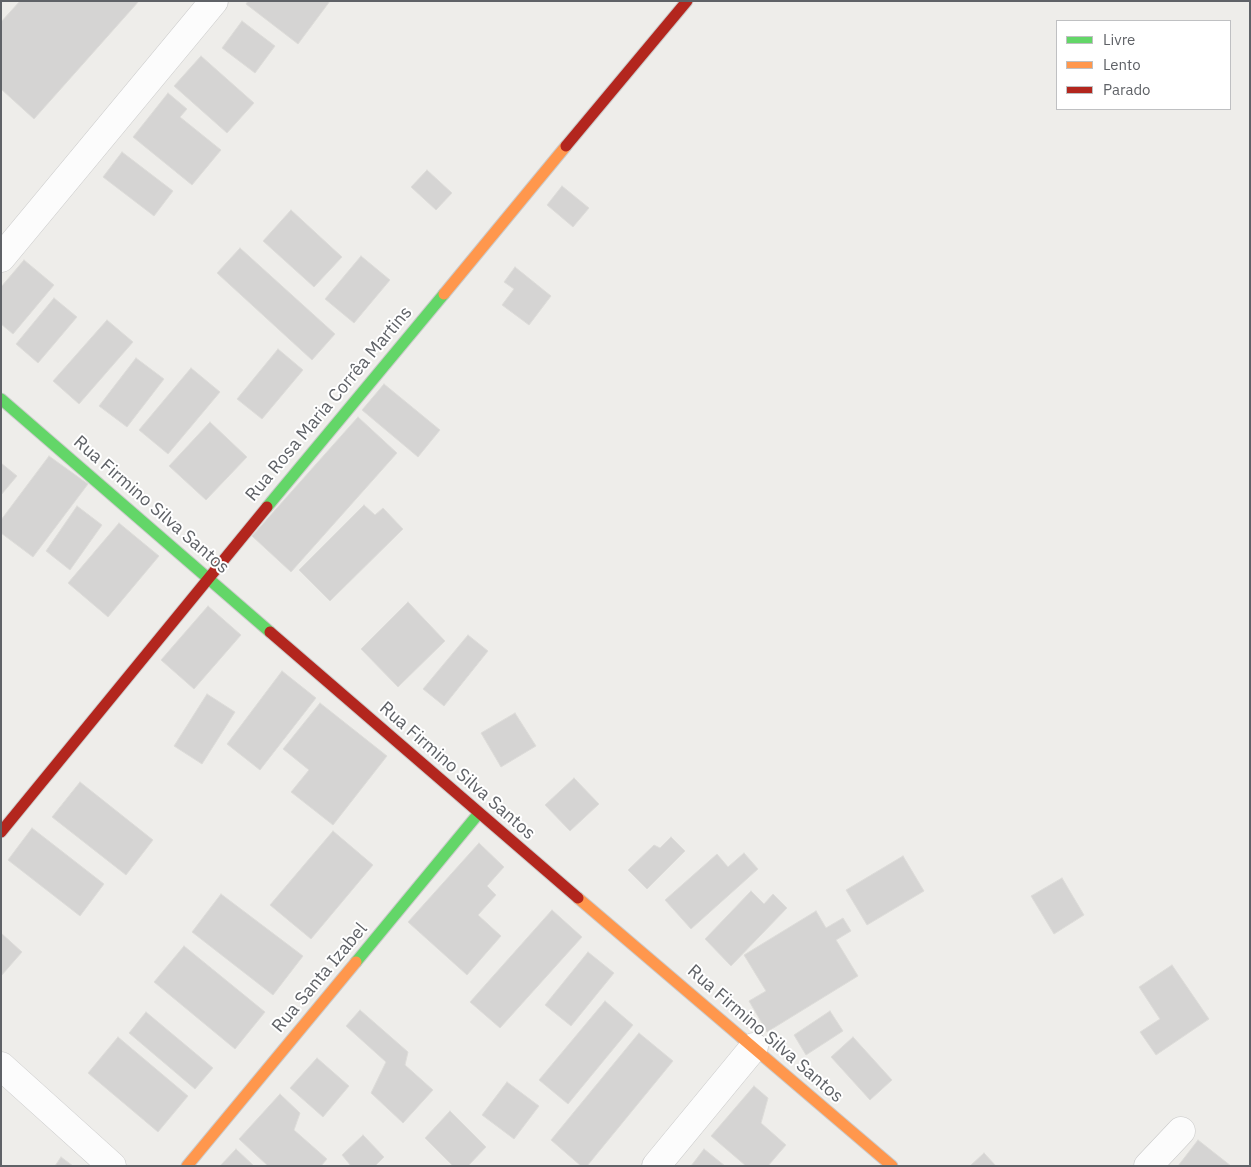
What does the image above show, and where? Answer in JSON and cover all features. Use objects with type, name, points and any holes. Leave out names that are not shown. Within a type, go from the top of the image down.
[{"type":"street","points":[[1,258],[214,1]]},
{"type":"street","name":"Rua Rosa Maria Corrêa Martins","points":[[1,832],[208,578],[687,1]]},
{"type":"street","name":"Rua Firmino Silva Santos","points":[[1,399],[479,813],[892,1166]]},
{"type":"street","name":"Rua Santa Izabel","points":[[187,1166],[479,813]]},
{"type":"street","points":[[656,1166],[754,1047]]},
{"type":"street","points":[[1,1066],[112,1166]]},
{"type":"street","points":[[1148,1166],[1181,1131]]},
{"type":"building","points":[[20,1],[139,1],[34,119],[1,89],[1,22]]},
{"type":"building","points":[[248,1],[330,1],[298,44],[246,4]]},
{"type":"building","points":[[242,21],[275,46],[255,73],[222,48]]},
{"type":"building","points":[[201,56],[254,103],[227,133],[174,86]]},
{"type":"building","points":[[168,93],[187,109],[180,117],[221,150],[192,185],[133,137]]},
{"type":"building","points":[[122,152],[173,191],[154,216],[103,177]]},
{"type":"building","points":[[427,170],[452,193],[436,210],[411,187]]},
{"type":"building","points":[[562,186],[589,208],[573,227],[547,205]]},
{"type":"building","points":[[291,210],[342,257],[314,287],[263,241]]},
{"type":"building","points":[[240,248],[335,334],[312,360],[217,273]]},
{"type":"building","points":[[361,256],[390,280],[354,323],[325,299]]},
{"type":"building","points":[[24,260],[54,285],[13,334],[1,324],[1,287]]},
{"type":"building","points":[[515,267],[551,296],[529,325],[502,305],[514,289],[504,282]]},
{"type":"building","points":[[54,298],[77,317],[38,363],[16,344]]},
{"type":"building","points":[[107,320],[133,342],[79,404],[53,381]]},
{"type":"building","points":[[278,349],[303,370],[262,419],[237,399]]},
{"type":"building","points":[[136,358],[164,379],[127,427],[99,406]]},
{"type":"building","points":[[191,368],[220,392],[168,454],[139,430]]},
{"type":"building","points":[[384,384],[440,430],[418,457],[362,410]]},
{"type":"building","points":[[358,417],[397,453],[291,572],[252,536]]},
{"type":"building","points":[[210,422],[247,457],[206,500],[169,466]]},
{"type":"building","points":[[49,456],[88,484],[33,557],[1,533],[1,520]]},
{"type":"building","points":[[1,463],[17,476],[1,495]]},
{"type":"building","points":[[364,505],[375,515],[383,508],[403,529],[330,601],[299,570]]},
{"type":"building","points":[[77,506],[102,525],[70,570],[46,551]]},
{"type":"building","points":[[119,523],[159,556],[108,617],[68,583]]},
{"type":"building","points":[[408,602],[445,641],[398,687],[361,649]]},
{"type":"building","points":[[208,606],[241,635],[194,689],[161,660]]},
{"type":"building","points":[[468,635],[488,651],[444,706],[423,689]]},
{"type":"building","points":[[282,671],[316,698],[260,770],[227,744]]},
{"type":"building","points":[[207,694],[235,712],[202,764],[174,746]]},
{"type":"building","points":[[320,703],[387,756],[333,825],[291,792],[309,770],[283,749]]},
{"type":"building","points":[[515,713],[536,746],[501,767],[481,733]]},
{"type":"building","points":[[574,778],[599,804],[570,831],[545,805]]},
{"type":"building","points":[[80,782],[153,840],[126,875],[52,817]]},
{"type":"building","points":[[32,828],[104,884],[80,916],[8,860]]},
{"type":"building","points":[[333,831],[373,865],[311,939],[270,905]]},
{"type":"building","points":[[671,837],[685,851],[647,889],[628,870],[654,845],[660,848]]},
{"type":"building","points":[[479,843],[504,867],[487,886],[496,895],[478,915],[501,936],[467,975],[408,922]]},
{"type":"building","points":[[744,853],[758,869],[691,929],[665,900],[717,854],[728,867]]},
{"type":"building","points":[[903,856],[924,891],[867,925],[846,890]]},
{"type":"building","points":[[1062,878],[1084,915],[1054,934],[1031,896]]},
{"type":"building","points":[[751,891],[764,904],[773,894],[787,908],[731,966],[705,939]]},
{"type":"building","points":[[221,894],[303,956],[273,995],[192,932]]},
{"type":"building","points":[[552,910],[582,937],[500,1028],[470,1002]]},
{"type":"building","points":[[816,911],[826,928],[843,918],[851,931],[836,940],[858,976],[767,1032],[749,1001],[766,991],[744,955]]},
{"type":"building","points":[[1,933],[22,952],[1,976]]},
{"type":"building","points":[[184,946],[265,1012],[235,1049],[154,982]]},
{"type":"building","points":[[588,952],[614,973],[571,1026],[545,1005]]},
{"type":"building","points":[[1172,965],[1209,1019],[1156,1055],[1140,1032],[1160,1019],[1139,987]]},
{"type":"building","points":[[605,1001],[633,1025],[568,1104],[539,1080]]},
{"type":"building","points":[[360,1010],[408,1052],[405,1065],[433,1090],[403,1123],[371,1093],[386,1062],[346,1026]]},
{"type":"building","points":[[830,1011],[843,1031],[806,1055],[794,1035]]},
{"type":"building","points":[[146,1012],[213,1068],[195,1089],[129,1033]]},
{"type":"building","points":[[639,1033],[673,1061],[587,1166],[581,1166],[551,1140]]},
{"type":"building","points":[[118,1037],[188,1096],[158,1132],[88,1073]]},
{"type":"building","points":[[853,1037],[892,1080],[870,1100],[831,1057]]},
{"type":"building","points":[[317,1058],[349,1086],[323,1117],[290,1088]]},
{"type":"building","points":[[507,1082],[539,1106],[514,1139],[482,1115]]},
{"type":"building","points":[[754,1086],[768,1098],[761,1123],[786,1145],[768,1166],[746,1166],[711,1136]]},
{"type":"building","points":[[280,1094],[300,1113],[294,1130],[327,1159],[321,1166],[268,1166],[239,1139]]},
{"type":"building","points":[[450,1111],[486,1147],[468,1166],[453,1166],[425,1138]]},
{"type":"building","points":[[363,1135],[384,1157],[375,1166],[351,1166],[342,1155]]},
{"type":"building","points":[[1198,1140],[1231,1166],[1178,1166]]},
{"type":"building","points":[[236,1149],[254,1166],[220,1166]]},
{"type":"building","points":[[704,1149],[725,1166],[691,1166]]},
{"type":"building","points":[[984,1153],[996,1166],[970,1166]]},
{"type":"building","points":[[61,1157],[73,1166],[55,1166]]},
{"type":"traffic: fast","points":[[267,507],[444,294]]},
{"type":"traffic: fast","points":[[1,399],[270,632]]},
{"type":"traffic: fast","points":[[356,962],[479,813]]},
{"type":"traffic: slow","points":[[444,294],[566,146]]},
{"type":"traffic: slow","points":[[578,898],[892,1166]]},
{"type":"traffic: slow","points":[[187,1166],[356,962]]},
{"type":"traffic: jam","points":[[566,146],[687,1]]},
{"type":"traffic: jam","points":[[1,832],[267,507]]},
{"type":"traffic: jam","points":[[270,632],[578,898]]}]
